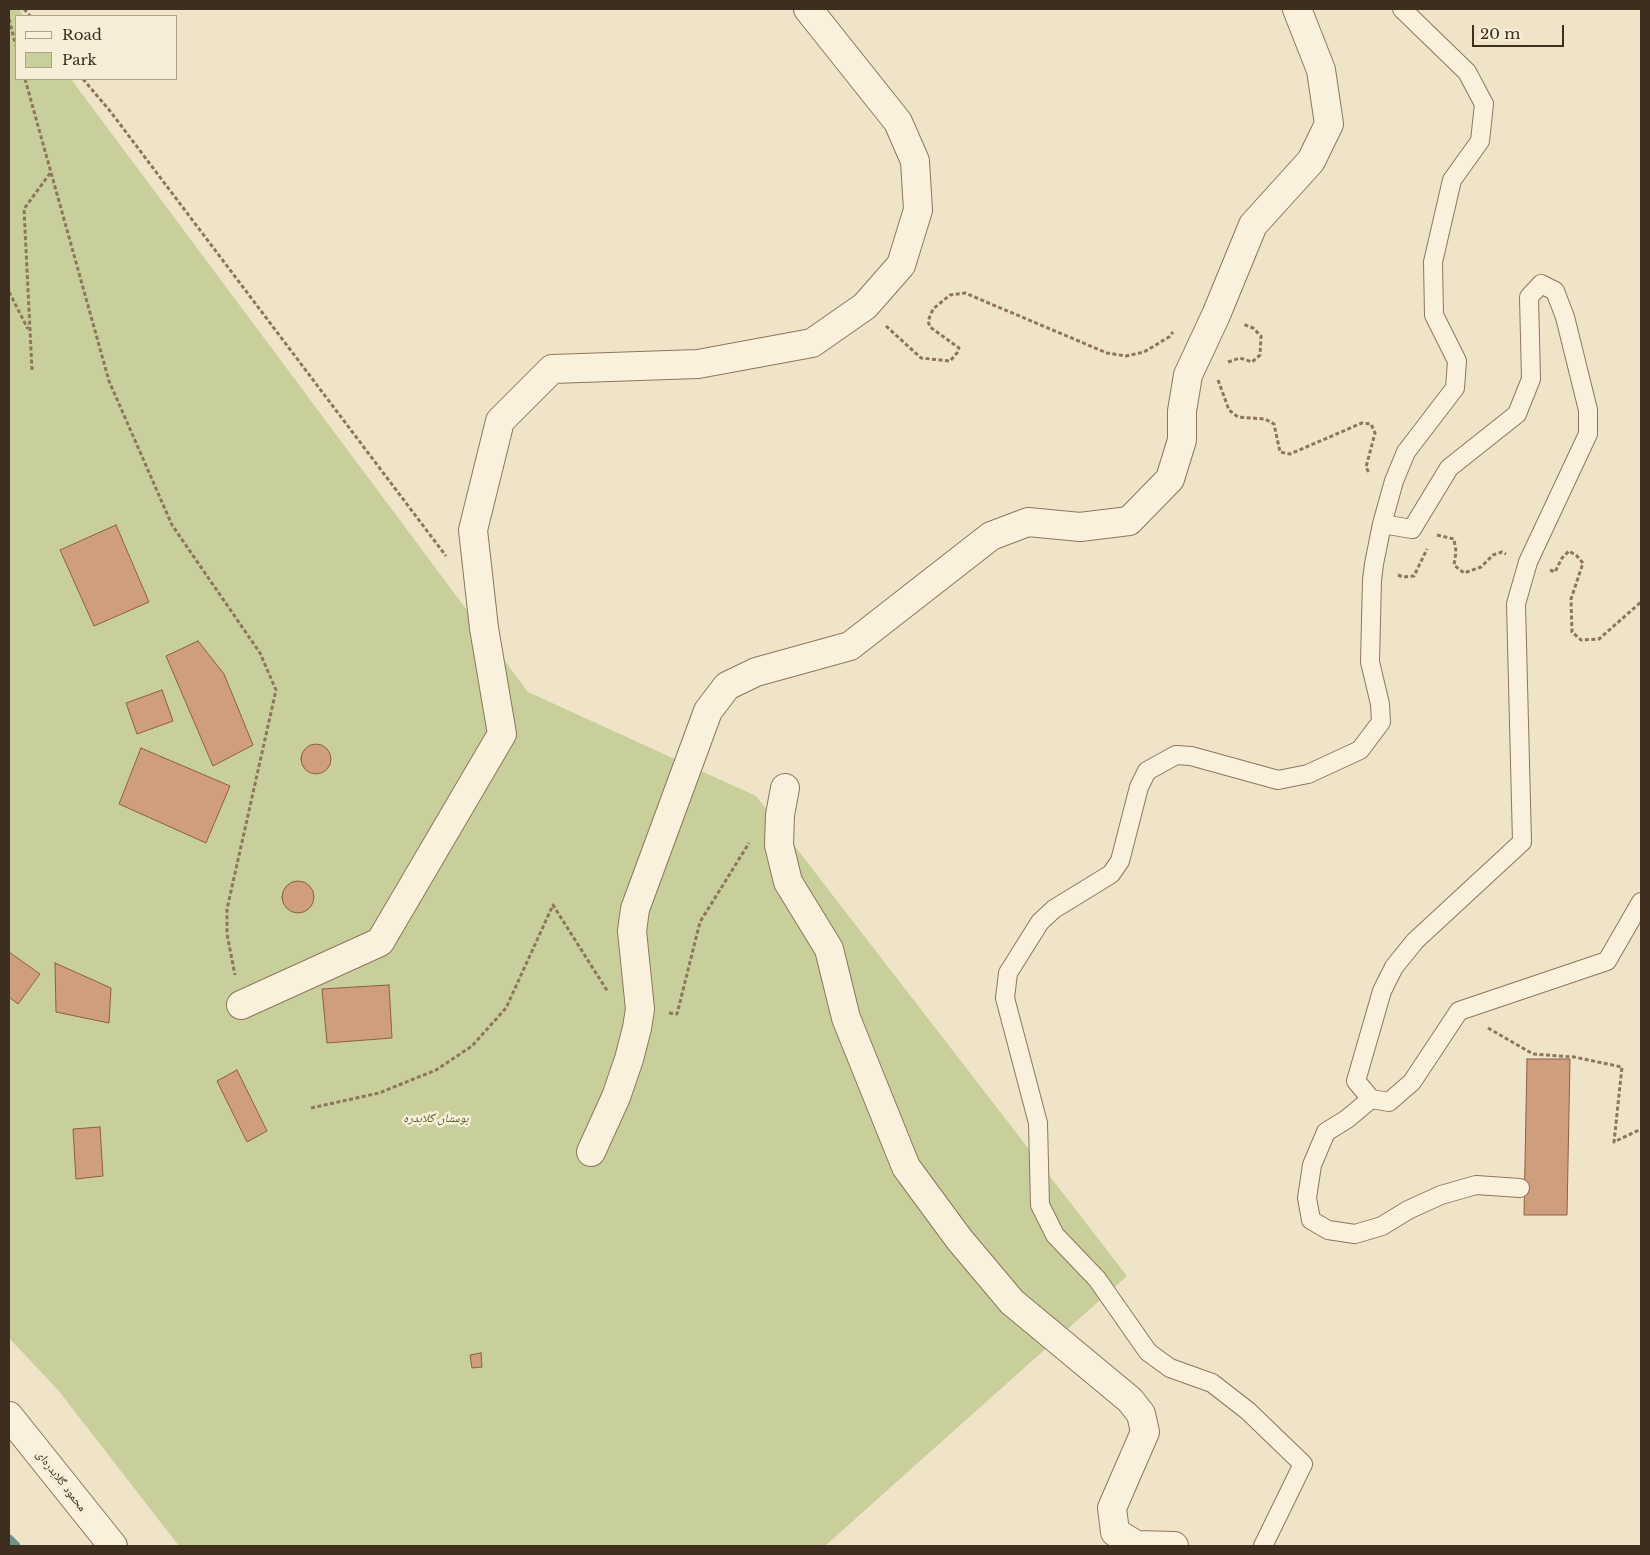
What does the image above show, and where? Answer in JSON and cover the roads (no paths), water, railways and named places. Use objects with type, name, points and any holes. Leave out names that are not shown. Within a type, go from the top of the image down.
[{"type":"street","points":[[241,1005],[380,942],[502,734],[484,628],[473,530],[500,421],[552,369],[698,364],[812,342],[865,306],[901,265],[918,210],[916,161],[898,122],[808,9]]},
{"type":"street","points":[[592,1152],[629,1060],[640,1008],[632,931],[635,909],[708,711],[727,686],[756,672],[850,646],[991,536],[1028,522],[1080,527],[1129,521],[1170,479],[1182,440],[1182,411],[1188,375],[1216,315],[1252,225],[1311,161],[1329,124],[1321,70],[1297,9]]},
{"type":"street","points":[[785,788],[780,815],[779,845],[788,882],[829,949],[846,1018],[906,1166],[960,1239],[1012,1302],[1130,1400],[1141,1414],[1145,1432],[1112,1508],[1116,1532],[1136,1545],[1174,1546]]},
{"type":"street","name":"محمود گلابدره‌ای","points":[[9,1416],[113,1546]]},
{"type":"lane","points":[[1263,1546],[1303,1464],[1248,1411],[1212,1383],[1170,1368],[1148,1352],[1097,1279],[1055,1235],[1040,1205],[1038,1123],[1006,998],[1008,973],[1040,922],[1054,909],[1111,874],[1120,861],[1139,787],[1147,771],[1176,755],[1191,756],[1278,780],[1308,774],[1360,750],[1381,722],[1380,704],[1370,662],[1374,564],[1394,480],[1406,452],[1455,388],[1457,361],[1434,315],[1433,262],[1452,180],[1480,141],[1484,104],[1467,72],[1402,9]]},
{"type":"lane","points":[[1382,524],[1412,529],[1449,468],[1517,414],[1531,380],[1529,297],[1541,284],[1555,291],[1565,317],[1588,410],[1588,434],[1528,562],[1516,604],[1522,842],[1415,941],[1394,967],[1382,991],[1356,1081],[1372,1099],[1389,1102],[1412,1082],[1459,1011],[1607,961],[1641,902]]},
{"type":"lane","points":[[1372,1099],[1347,1119],[1326,1132],[1312,1165],[1307,1198],[1311,1220],[1328,1230],[1355,1234],[1382,1226],[1408,1210],[1441,1195],[1476,1186],[1520,1188]]},
{"type":"waterway","points":[[9,1539],[16,1546]]},
{"type":"park label","name":"بوستان گلابدره","points":[[436,1119]]}]
